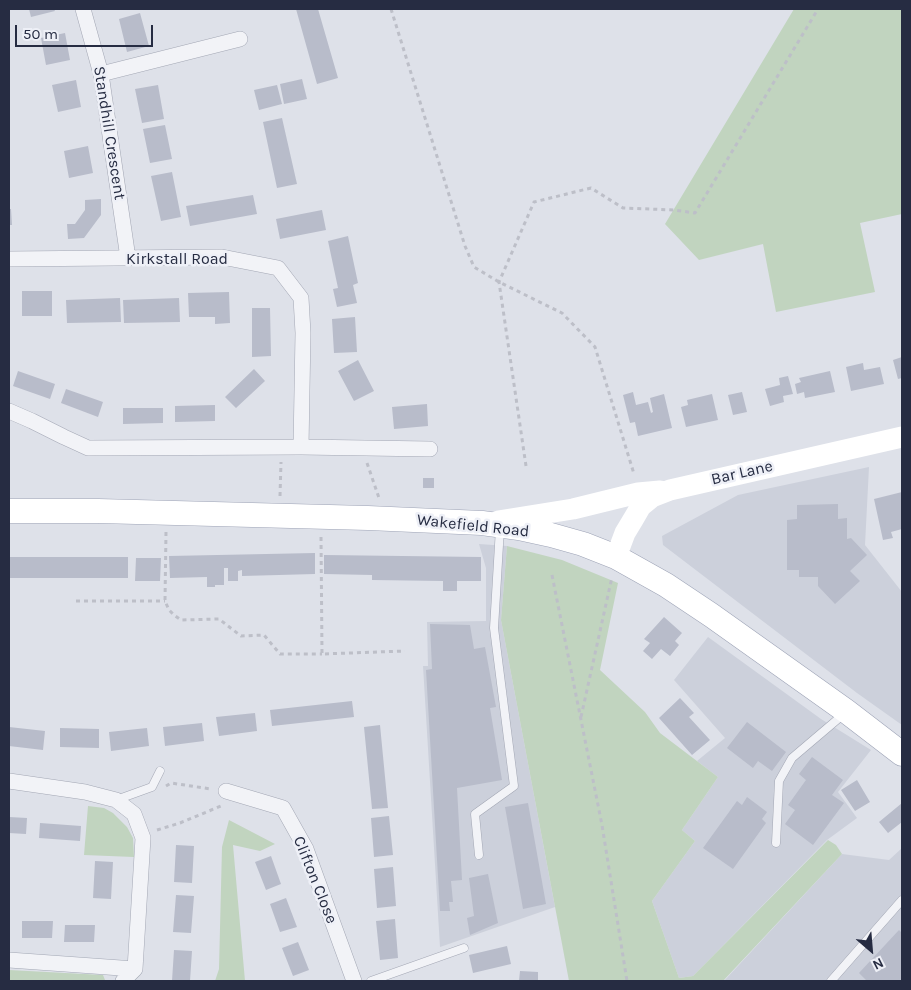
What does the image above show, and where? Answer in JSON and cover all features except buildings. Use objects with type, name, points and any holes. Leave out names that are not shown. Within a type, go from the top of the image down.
[{"type":"main road","name":"Bar Lane","points":[[616,557],[626,533],[641,506],[652,497],[670,490],[902,437]]},
{"type":"main road","points":[[491,525],[573,509],[638,493],[670,490]]},
{"type":"main road","name":"Wakefield Road","points":[[9,511],[321,516],[386,519],[491,525],[559,537],[616,557],[666,585],[846,711],[902,754]]},
{"type":"street","name":"Standhill Crescent","points":[[84,9],[101,74],[128,258]]},
{"type":"street","points":[[101,74],[240,39]]},
{"type":"street","name":"Kirkstall Road","points":[[9,259],[222,256],[278,268],[301,298],[303,332],[301,447]]},
{"type":"street","points":[[9,411],[32,420],[64,438],[88,448],[301,447],[430,449]]},
{"type":"street","points":[[9,781],[85,792],[116,800],[134,814],[143,838],[135,969],[123,981]]},
{"type":"street","name":"Clifton Close","points":[[226,791],[283,808],[306,849],[354,981]]},
{"type":"street","points":[[9,960],[135,969]]},
{"type":"lane","points":[[479,855],[475,814],[514,786],[494,628],[491,525]]},
{"type":"lane","points":[[776,842],[779,781],[792,758],[846,711]]},
{"type":"lane","points":[[116,800],[152,788],[160,770]]},
{"type":"lane","points":[[831,981],[902,900]]},
{"type":"lane","points":[[371,981],[464,948]]},
{"type":"path","points":[[391,9],[465,246],[474,267],[499,282],[562,313],[595,347],[630,458],[638,493]]},
{"type":"path","points":[[526,466],[499,282],[534,202],[591,188],[623,208],[674,210],[695,213],[818,9]]},
{"type":"path","points":[[279,516],[282,447]]},
{"type":"path","points":[[361,449],[386,519]]},
{"type":"path","points":[[166,513],[165,601],[168,610],[181,620],[219,619],[241,636],[264,635],[280,654],[405,651]]},
{"type":"path","points":[[321,516],[322,654]]},
{"type":"path","points":[[581,719],[616,557]]},
{"type":"path","points":[[552,575],[602,825],[627,981]]},
{"type":"path","points":[[76,601],[165,601]]},
{"type":"path","points":[[143,838],[156,830],[180,823],[223,805],[226,791],[171,784],[159,790]]},
{"type":"shaded area","points":[[869,467],[865,545],[902,592],[902,725],[857,693],[663,545],[662,536],[738,495]]},
{"type":"shaded area","points":[[479,544],[507,546],[501,620],[555,907],[440,947],[423,666],[428,666],[427,622],[486,621],[486,568]]},
{"type":"shaded area","points":[[708,637],[821,719],[871,750],[838,792],[857,818],[827,840],[693,976],[679,978],[652,901],[695,841],[682,830],[718,777],[697,761],[725,738],[674,680]]},
{"type":"shaded area","points":[[902,848],[902,981],[724,981],[842,854],[889,860]]},
{"type":"green space","points":[[794,9],[902,9],[902,214],[860,223],[875,292],[776,312],[763,244],[699,260],[665,224]]},
{"type":"green space","points":[[507,546],[562,560],[618,583],[600,670],[645,712],[660,733],[718,777],[682,830],[695,841],[652,901],[679,978],[693,976],[828,840],[836,845],[842,854],[723,981],[569,981],[501,620]]},
{"type":"green space","points":[[88,806],[104,808],[113,813],[127,827],[133,838],[134,857],[84,855]]},
{"type":"green space","points":[[229,820],[275,844],[260,851],[233,845],[245,981],[215,981],[219,969],[222,847]]},
{"type":"green space","points":[[9,970],[103,975],[105,980],[9,981]]}]
